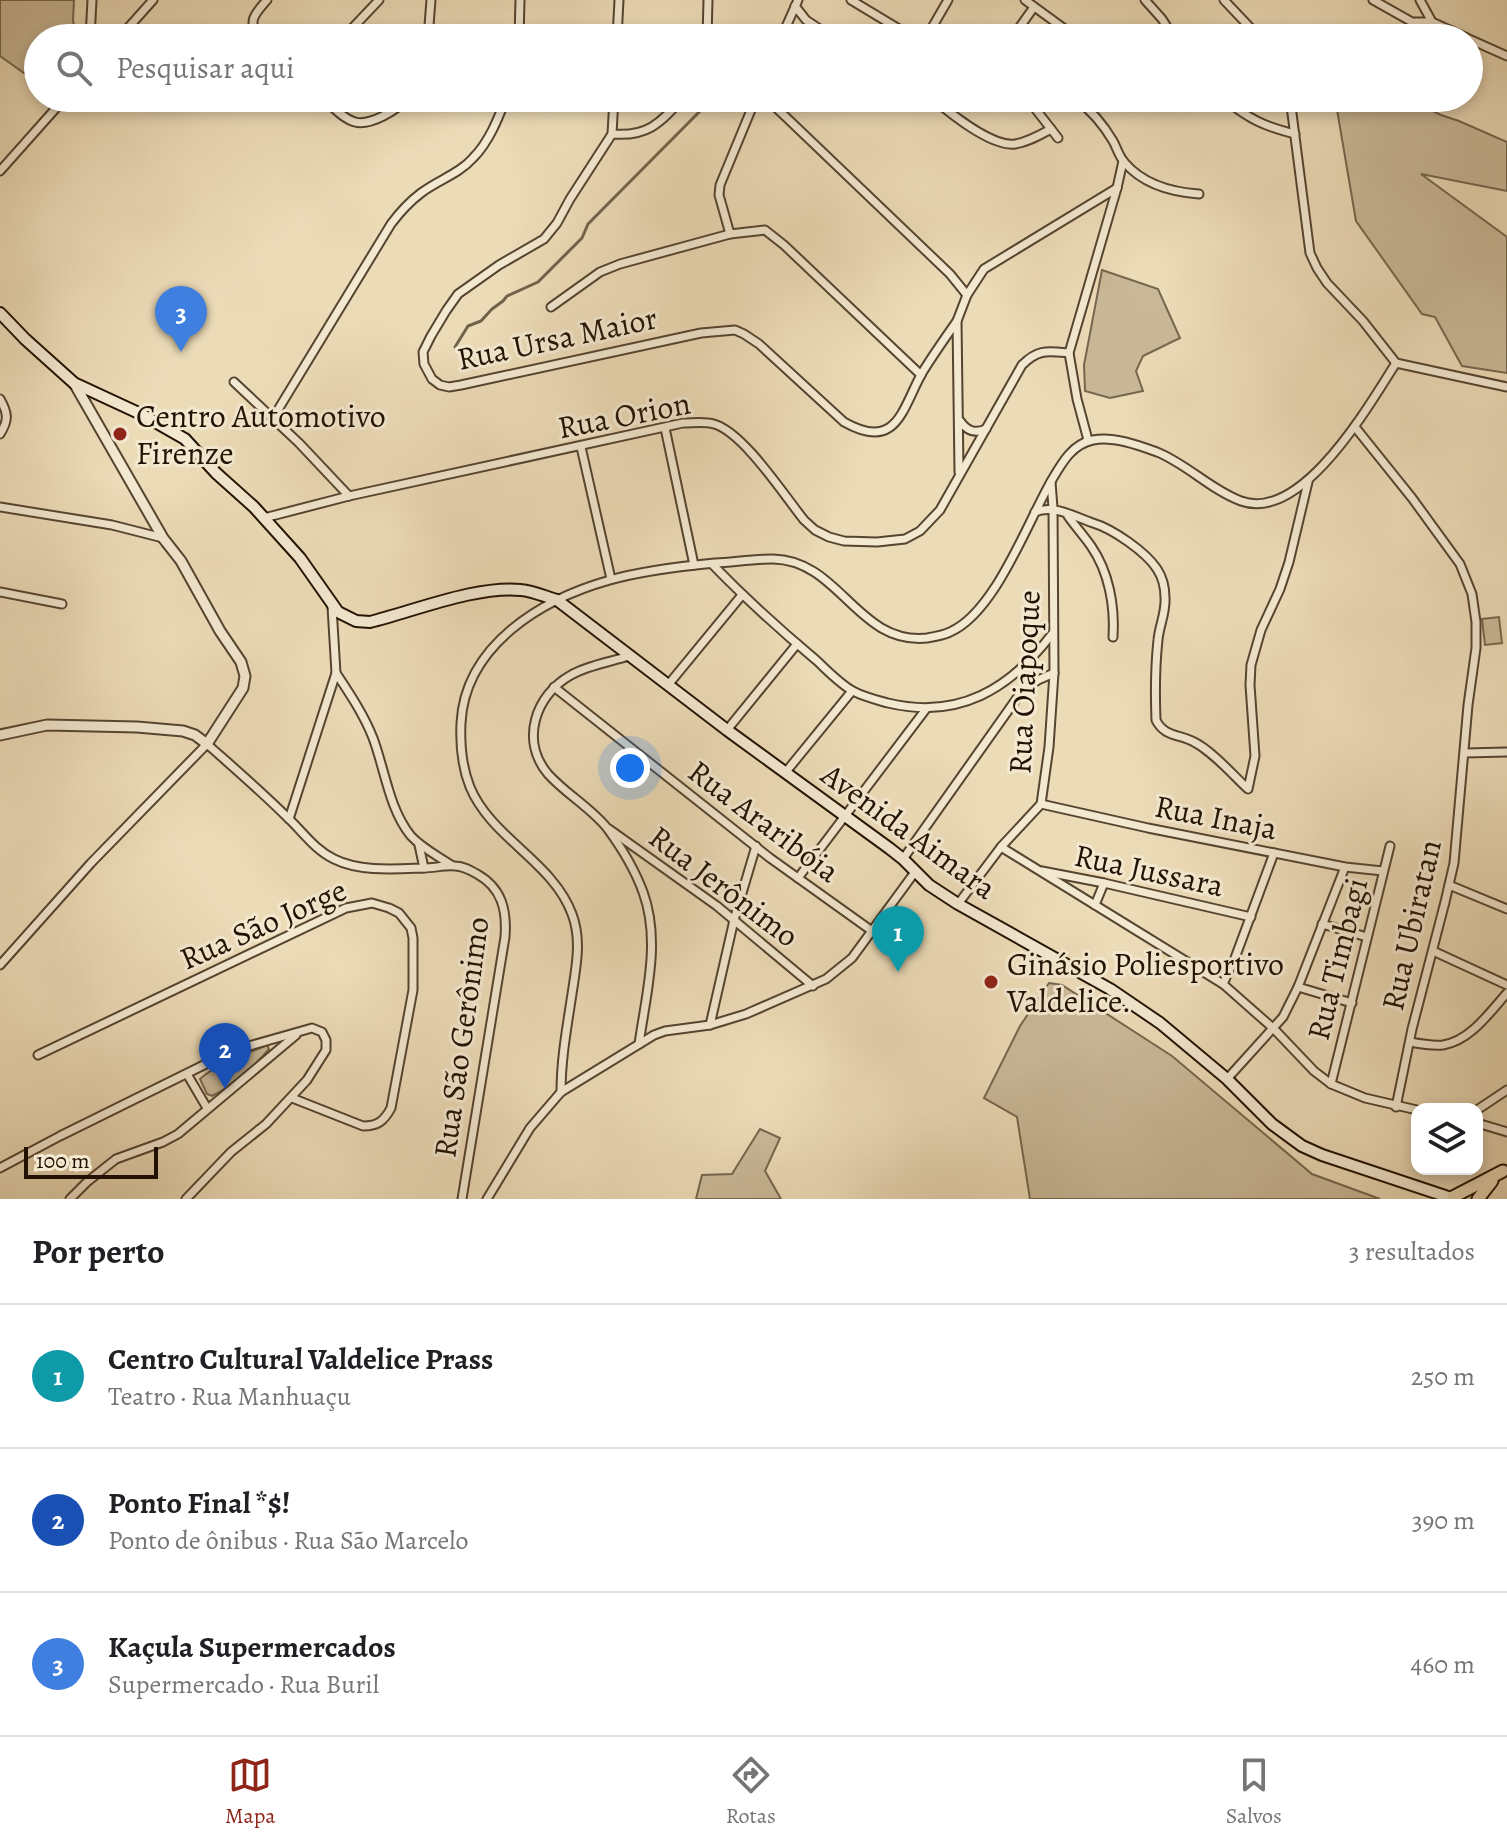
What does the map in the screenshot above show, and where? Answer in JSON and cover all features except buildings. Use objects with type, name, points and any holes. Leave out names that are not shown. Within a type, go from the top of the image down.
[{"type":"main road","points":[[0,313],[74,383],[143,415],[185,439],[264,518],[300,558],[332,605],[346,617],[370,622],[458,597],[500,590],[523,590],[557,600]]},
{"type":"main road","name":"Avenida Aimara","points":[[557,600],[903,859],[929,885],[1110,989],[1160,1023],[1227,1079],[1272,1124],[1302,1146],[1453,1198]]},
{"type":"main road","points":[[1453,1198],[1505,1169]]},
{"type":"main road","points":[[1478,1199],[1505,1169]]},
{"type":"main road","points":[[1409,1183],[1426,1199]]},
{"type":"street","points":[[91,24],[92,0]]},
{"type":"street","points":[[132,24],[153,0]]},
{"type":"street","points":[[252,24],[255,14],[267,0]]},
{"type":"street","points":[[356,24],[379,0]]},
{"type":"street","points":[[429,24],[431,0]]},
{"type":"street","points":[[519,24],[520,0]]},
{"type":"street","points":[[618,24],[619,0]]},
{"type":"street","points":[[707,24],[708,0]]},
{"type":"street","points":[[851,0],[891,24]]},
{"type":"street","points":[[934,24],[948,0]]},
{"type":"street","points":[[1025,0],[1058,24]]},
{"type":"street","points":[[1145,0],[1165,24]]},
{"type":"street","points":[[1224,0],[1247,24]]},
{"type":"street","points":[[1373,0],[1412,22],[1436,24]]},
{"type":"street","points":[[1420,0],[1432,22]]},
{"type":"street","points":[[787,24],[796,3]]},
{"type":"street","points":[[796,3],[812,24]]},
{"type":"street","points":[[1022,24],[1034,7]]},
{"type":"street","points":[[1483,45],[1507,56]]},
{"type":"street","points":[[0,171],[53,112]]},
{"type":"street","points":[[339,112],[353,122],[362,122],[392,112]]},
{"type":"street","points":[[273,418],[403,208],[473,158],[491,133],[500,112]]},
{"type":"street","name":"Rua Ursa Maior","points":[[613,112],[612,134],[544,239],[472,283],[458,294],[446,311],[423,352],[424,364],[432,379],[440,385],[461,385],[657,341],[735,330],[759,344],[844,422],[874,433],[885,430],[898,420],[921,375],[957,321]]},
{"type":"street","points":[[612,134],[630,136],[647,131],[670,112]]},
{"type":"street","points":[[730,234],[721,206],[720,185],[750,112]]},
{"type":"street","points":[[781,112],[950,274],[967,295]]},
{"type":"street","points":[[951,112],[985,137],[1012,145],[1033,139],[1051,129]]},
{"type":"street","points":[[1038,112],[1058,138]]},
{"type":"street","points":[[1091,112],[1099,119],[1123,161],[1135,173],[1162,189],[1199,194]]},
{"type":"street","points":[[1240,112],[1268,127],[1295,134]]},
{"type":"street","points":[[1292,112],[1310,253],[1317,268],[1396,363],[1507,387]]},
{"type":"street","points":[[1088,440],[1069,353],[1123,161]]},
{"type":"street","points":[[959,474],[957,321],[967,295],[984,269],[1117,188]]},
{"type":"street","points":[[551,307],[600,272],[620,264],[730,234],[765,230],[773,234],[921,375]]},
{"type":"street","name":"Rua Orion","points":[[264,518],[349,496],[683,423],[702,422],[717,424],[738,438],[815,530],[844,541],[905,539],[920,531],[940,510],[1022,365],[1032,355],[1045,351],[1069,353]]},
{"type":"street","points":[[561,1092],[563,1054],[577,956],[578,936],[572,914],[553,883],[480,807],[464,768],[462,706],[470,682],[495,643],[557,600],[611,579],[694,565],[773,559],[791,561],[817,573],[882,631],[896,636],[926,638],[950,632],[969,619],[999,583],[1051,480],[1075,447],[1088,440],[1102,439],[1144,447],[1164,455],[1238,500],[1254,505],[1274,502],[1308,482],[1355,427],[1396,363]]},
{"type":"street","points":[[234,382],[349,496]]},
{"type":"street","points":[[0,965],[91,863],[207,744],[239,696],[245,676],[241,662],[181,561],[163,538],[74,383]]},
{"type":"street","points":[[0,399],[7,412],[6,424],[0,434]]},
{"type":"street","points":[[958,419],[973,432],[988,428]]},
{"type":"street","name":"Rua Ubiratan","points":[[1355,427],[1460,564],[1472,594],[1476,648],[1454,863],[1396,1107]]},
{"type":"street","points":[[665,428],[694,565]]},
{"type":"street","points":[[581,447],[611,579]]},
{"type":"street","name":"Rua Oiapoque","points":[[958,904],[1001,847],[1041,804],[1054,673],[1051,480]]},
{"type":"street","points":[[1033,513],[1053,508],[1100,525],[1151,561],[1163,582],[1165,598],[1156,656],[1156,720],[1165,731],[1205,749],[1248,789],[1255,756],[1251,665],[1261,630],[1289,562],[1308,482]]},
{"type":"street","points":[[0,507],[97,522],[163,538]]},
{"type":"street","points":[[1066,514],[1100,561],[1112,601],[1113,637]]},
{"type":"street","points":[[712,564],[742,595],[852,691],[875,700],[926,709],[968,701],[1008,680],[1034,657],[1053,632]]},
{"type":"street","points":[[0,592],[62,604]]},
{"type":"street","points":[[668,685],[742,595]]},
{"type":"street","points":[[289,819],[336,673],[332,605]]},
{"type":"street","points":[[727,730],[797,644]]},
{"type":"street","points":[[629,656],[572,674],[554,687],[547,694],[534,726],[533,740],[546,771],[605,826],[631,866],[643,892],[650,916],[651,967],[639,1044]]},
{"type":"street","points":[[336,673],[361,712],[373,738],[396,810],[419,843],[424,868]]},
{"type":"street","points":[[903,859],[1022,691],[1054,673]]},
{"type":"street","points":[[1008,680],[1022,691]]},
{"type":"street","name":"Rua Araribóia","points":[[554,687],[756,846],[872,931]]},
{"type":"street","points":[[785,773],[852,691]]},
{"type":"street","points":[[798,878],[926,709]]},
{"type":"street","points":[[0,735],[47,725],[183,731],[207,744],[323,853],[336,860],[369,868],[452,865]]},
{"type":"street","points":[[1465,753],[1507,752]]},
{"type":"street","name":"Rua Inaja","points":[[1041,804],[1345,867],[1383,871]]},
{"type":"street","name":"Rua Jerônimo","points":[[605,826],[734,920],[813,986]]},
{"type":"street","name":"Rua São Gerônimo","points":[[419,843],[452,865],[463,867],[485,879],[503,902],[506,919],[462,1199]]},
{"type":"street","points":[[710,1025],[734,920],[756,846]]},
{"type":"street","name":"Rua Timbagi","points":[[1331,1084],[1390,846]]},
{"type":"street","points":[[1001,847],[1223,984],[1331,1084],[1365,1098],[1411,1109]]},
{"type":"street","points":[[1223,984],[1274,853]]},
{"type":"street","points":[[1227,1079],[1283,1017],[1298,987],[1345,867]]},
{"type":"street","name":"Rua Jussara","points":[[1037,870],[1251,917]]},
{"type":"street","points":[[487,1199],[530,1128],[561,1092],[665,1031],[710,1025],[746,1014],[813,986],[841,969],[915,872]]},
{"type":"street","points":[[1095,905],[1104,883]]},
{"type":"street","points":[[1449,885],[1507,909]]},
{"type":"street","name":"Rua São Jorge","points":[[38,1055],[346,908],[372,903],[399,913],[411,928],[413,938],[413,990],[391,1108],[384,1120],[373,1126],[363,1126],[292,1098]]},
{"type":"street","points":[[1322,924],[1367,937]]},
{"type":"street","points":[[1433,951],[1507,985]]},
{"type":"street","points":[[1298,987],[1352,1003]]},
{"type":"street","points":[[1410,1042],[1436,1045],[1455,1041],[1478,1024],[1507,993]]},
{"type":"street","points":[[0,1168],[235,1050],[312,1028],[322,1032],[326,1050],[307,1080],[266,1124],[231,1152],[186,1199]]},
{"type":"street","points":[[70,1199],[116,1159],[163,1142],[196,1120],[300,1032]]},
{"type":"street","points":[[187,1074],[207,1108]]},
{"type":"street","points":[[1483,1106],[1507,1090]]},
{"type":"street","points":[[1483,1125],[1507,1132]]},
{"type":"shaded area","points":[[0,0],[74,0],[74,24],[24,24],[24,73],[0,56]]},
{"type":"shaded area","points":[[1337,112],[1435,112],[1507,142],[1507,191],[1421,174],[1507,237],[1507,373],[1462,366],[1435,317],[1422,314],[1356,221]]},
{"type":"shaded area","points":[[1102,270],[1158,289],[1180,338],[1143,356],[1136,371],[1143,391],[1110,398],[1085,391],[1084,365]]},
{"type":"shaded area","points":[[1499,617],[1502,643],[1485,645],[1482,619]]},
{"type":"shaded area","points":[[1049,983],[1062,985],[1172,1056],[1312,1174],[1380,1199],[1030,1199],[1017,1117],[984,1098],[1020,1026]]},
{"type":"shaded area","points":[[267,1045],[269,1049],[243,1076],[212,1096],[207,1094],[200,1079],[207,1073]]},
{"type":"shaded area","points":[[760,1129],[780,1138],[765,1171],[781,1199],[696,1199],[702,1175],[732,1174]]},
{"type":"waterway","points":[[455,347],[468,326],[481,321],[507,296],[538,282],[582,238],[588,224],[699,112]]},
{"type":"place","name":"Kaçula Supermercados","points":[[181,352]]},
{"type":"place","name":"Centro Automotivo Firenze","points":[[120,434]]},
{"type":"place","name":"Centro Cultural Valdelice Prass","points":[[898,972]]},
{"type":"place","name":"Ginásio Poliesportivo Valdelice.","points":[[991,982]]},
{"type":"place","name":"Ponto Final *$!","points":[[225,1089]]}]
